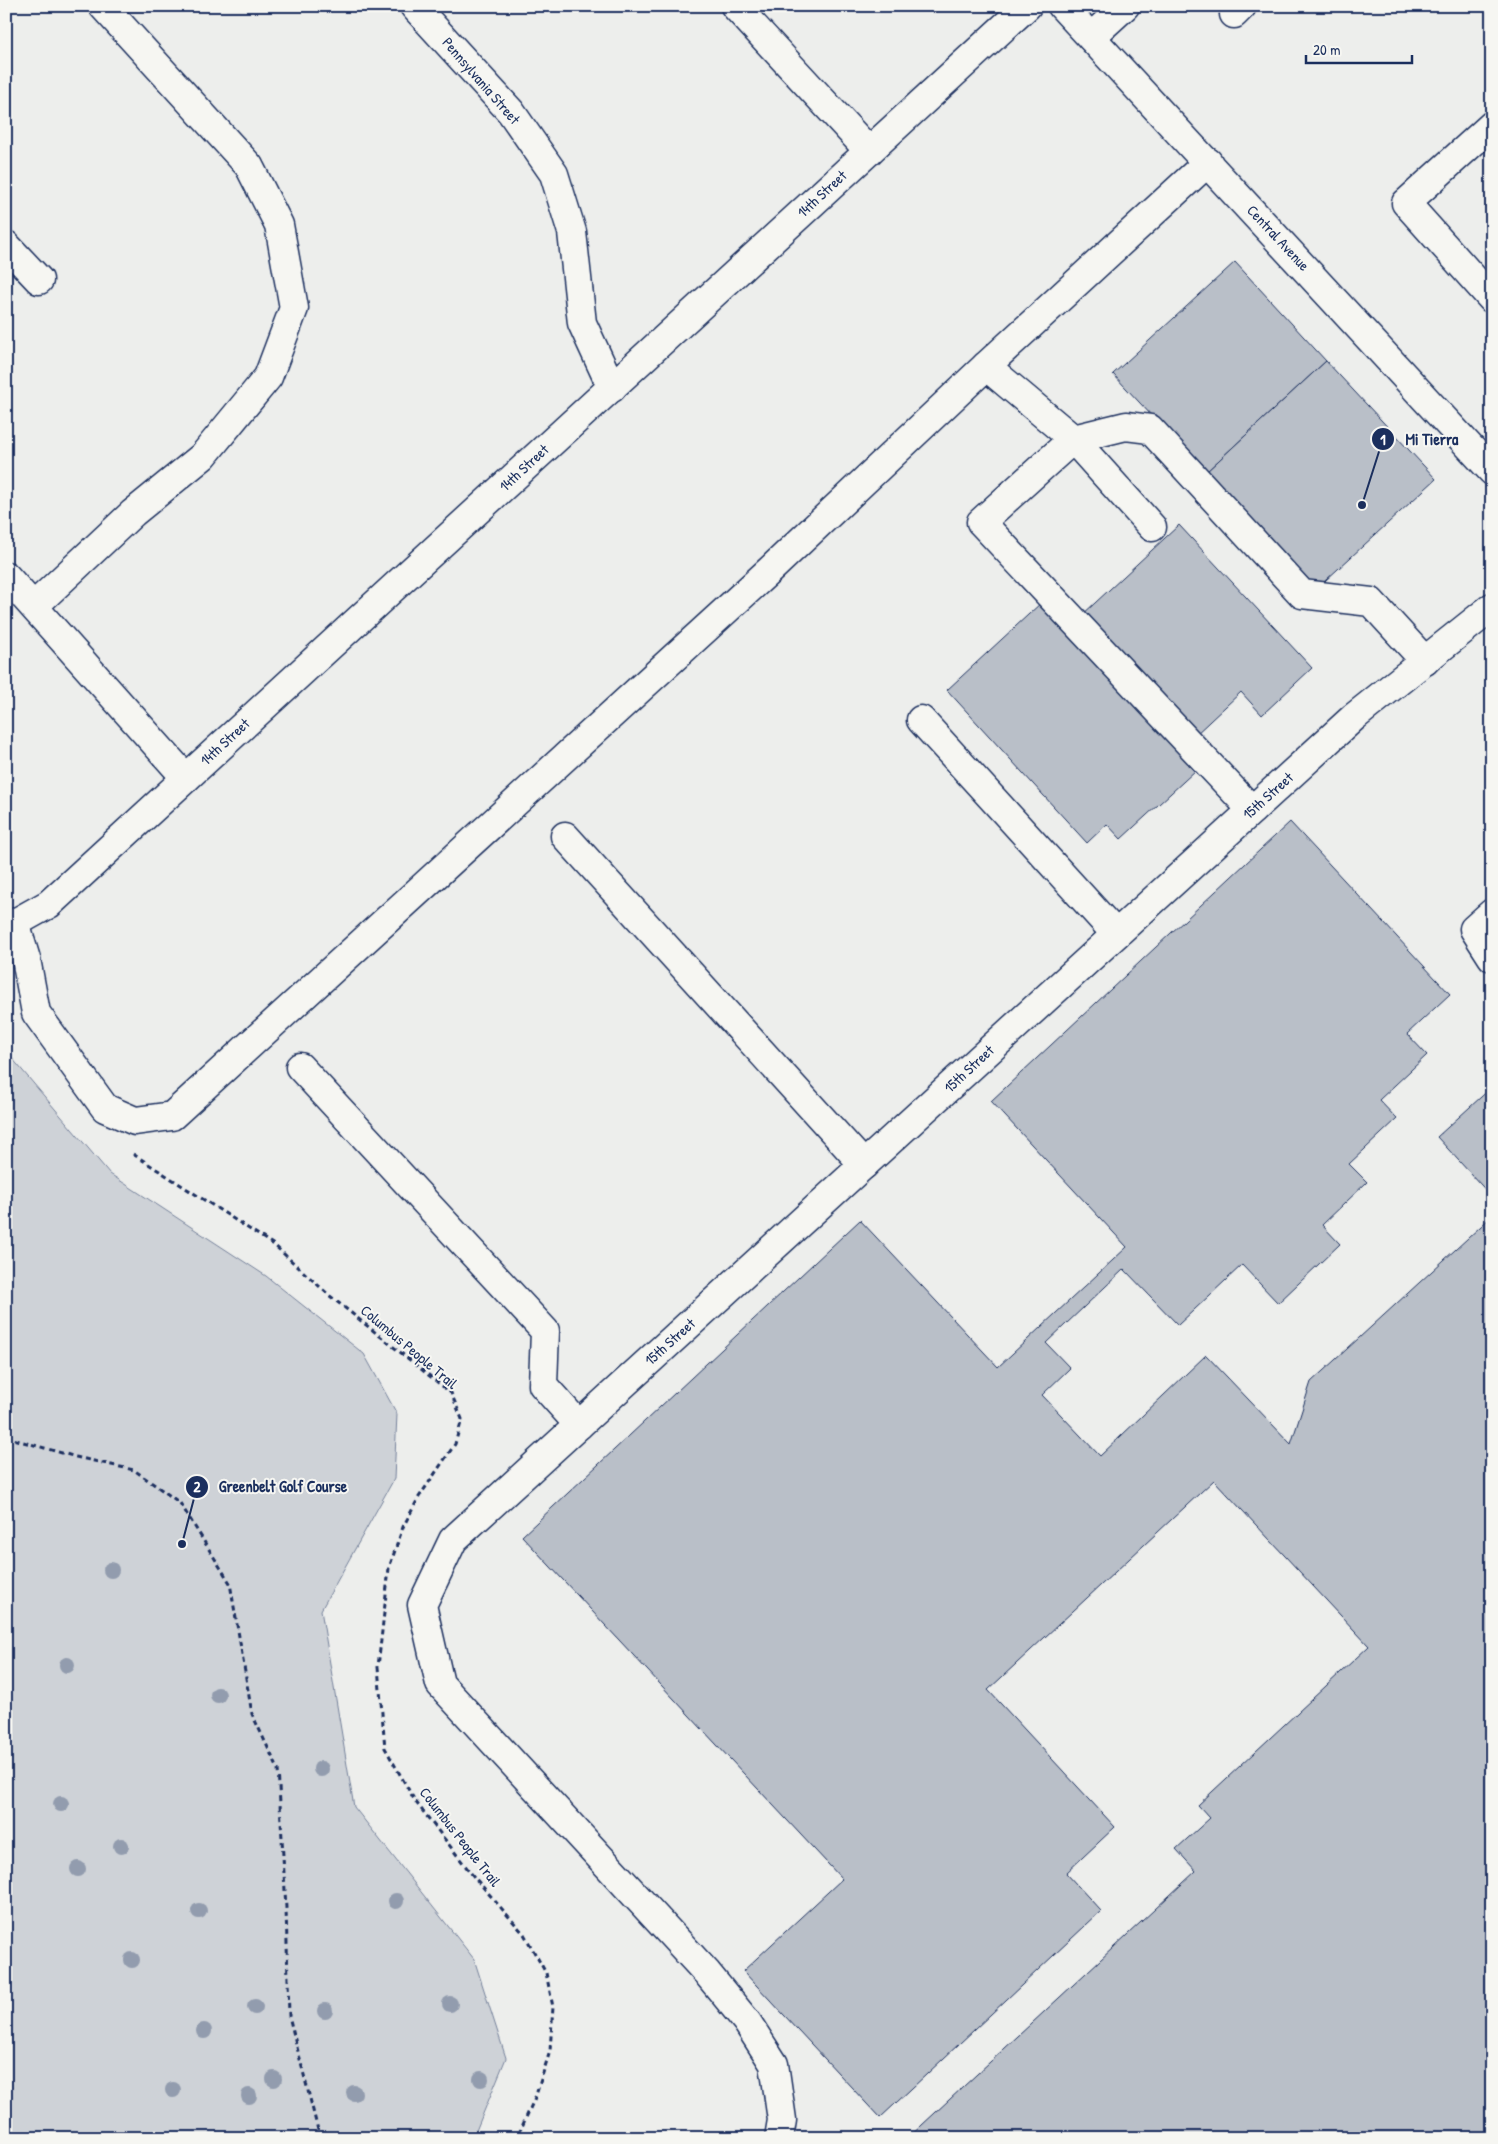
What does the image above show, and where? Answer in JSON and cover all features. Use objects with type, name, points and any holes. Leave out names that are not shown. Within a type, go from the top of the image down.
[{"type":"street","points":[[34,606],[132,513],[203,456],[268,377],[294,308],[279,225],[249,166],[103,6]]},
{"type":"street","name":"Pennsylvania Street","points":[[414,6],[511,112],[554,174],[572,232],[582,323],[612,388]]},
{"type":"street","points":[[735,6],[868,151]]},
{"type":"street","name":"14th Street","points":[[11,921],[49,904],[1027,6]]},
{"type":"street","name":"Central Avenue","points":[[1062,6],[1492,471]]},
{"type":"street","points":[[1091,37],[1124,6]]},
{"type":"street","points":[[1492,125],[1406,203],[1492,299]]},
{"type":"street","points":[[11,921],[26,959],[36,1012],[105,1108],[135,1122],[172,1116],[770,570],[986,366],[1208,162]]},
{"type":"street","points":[[6,245],[39,280]]},
{"type":"street","points":[[986,366],[1073,439],[1152,526]]},
{"type":"street","points":[[1252,810],[981,522],[1073,439],[1126,426],[1150,429],[1302,594],[1371,602],[1425,661]]},
{"type":"street","points":[[6,576],[186,778]]},
{"type":"street","name":"15th Street","points":[[779,2138],[782,2120],[774,2064],[747,2022],[708,1972],[440,1684],[422,1606],[454,1540],[1354,717],[1492,607]]},
{"type":"street","points":[[921,720],[1116,934]]},
{"type":"street","points":[[565,836],[864,1165]]},
{"type":"street","points":[[1492,913],[1474,930],[1492,956]]},
{"type":"street","points":[[300,1067],[544,1331],[543,1385],[579,1425]]},
{"type":"path","name":"Columbus People Trail","points":[[126,1149],[274,1245],[330,1296],[451,1393],[462,1419],[454,1444],[419,1497],[402,1527],[389,1568],[378,1668],[385,1748],[415,1801],[474,1876],[524,1934],[546,1973],[553,2007],[550,2051],[536,2095],[517,2138]]},
{"type":"path","points":[[6,1437],[76,1457],[134,1470],[180,1503],[230,1583],[252,1714],[278,1769],[286,1908],[289,2016],[320,2138]]},
{"type":"shaded area","points":[[6,1051],[110,1174],[266,1276],[364,1354],[397,1414],[394,1479],[321,1610],[354,1807],[474,1959],[506,2058],[473,2138],[6,2138]]},
{"type":"building","points":[[1235,262],[1326,361],[1205,473],[1113,374]]},
{"type":"building","points":[[1326,361],[1436,479],[1314,591],[1205,473]]},
{"type":"building","points":[[1179,525],[1312,668],[1262,715],[1241,692],[1194,736],[1081,616]]},
{"type":"building","points":[[1042,602],[1196,770],[1121,839],[1107,824],[1087,843],[947,690]]},
{"type":"building","points":[[1290,822],[1450,994],[1407,1034],[1427,1055],[1379,1100],[1397,1119],[1349,1164],[1367,1182],[1322,1225],[1340,1244],[1278,1303],[1242,1265],[1178,1325],[1124,1269],[1046,1343],[1070,1368],[1042,1395],[1100,1456],[1206,1355],[1291,1444],[1311,1382],[1492,1216],[1492,2128],[1481,2138],[908,2138],[1196,1871],[1176,1849],[1210,1818],[1198,1805],[1369,1646],[1214,1480],[988,1690],[1115,1827],[1066,1873],[1101,1911],[880,2118],[743,1971],[842,1879],[522,1536],[860,1220],[998,1367],[1127,1247],[991,1101]]},
{"type":"building","points":[[1492,1087],[1492,1197],[1437,1137]]},
{"type":"place","name":"Mi Tierra","points":[[1362,505]]},
{"type":"place","name":"Greenbelt Golf Course","points":[[182,1544]]}]
